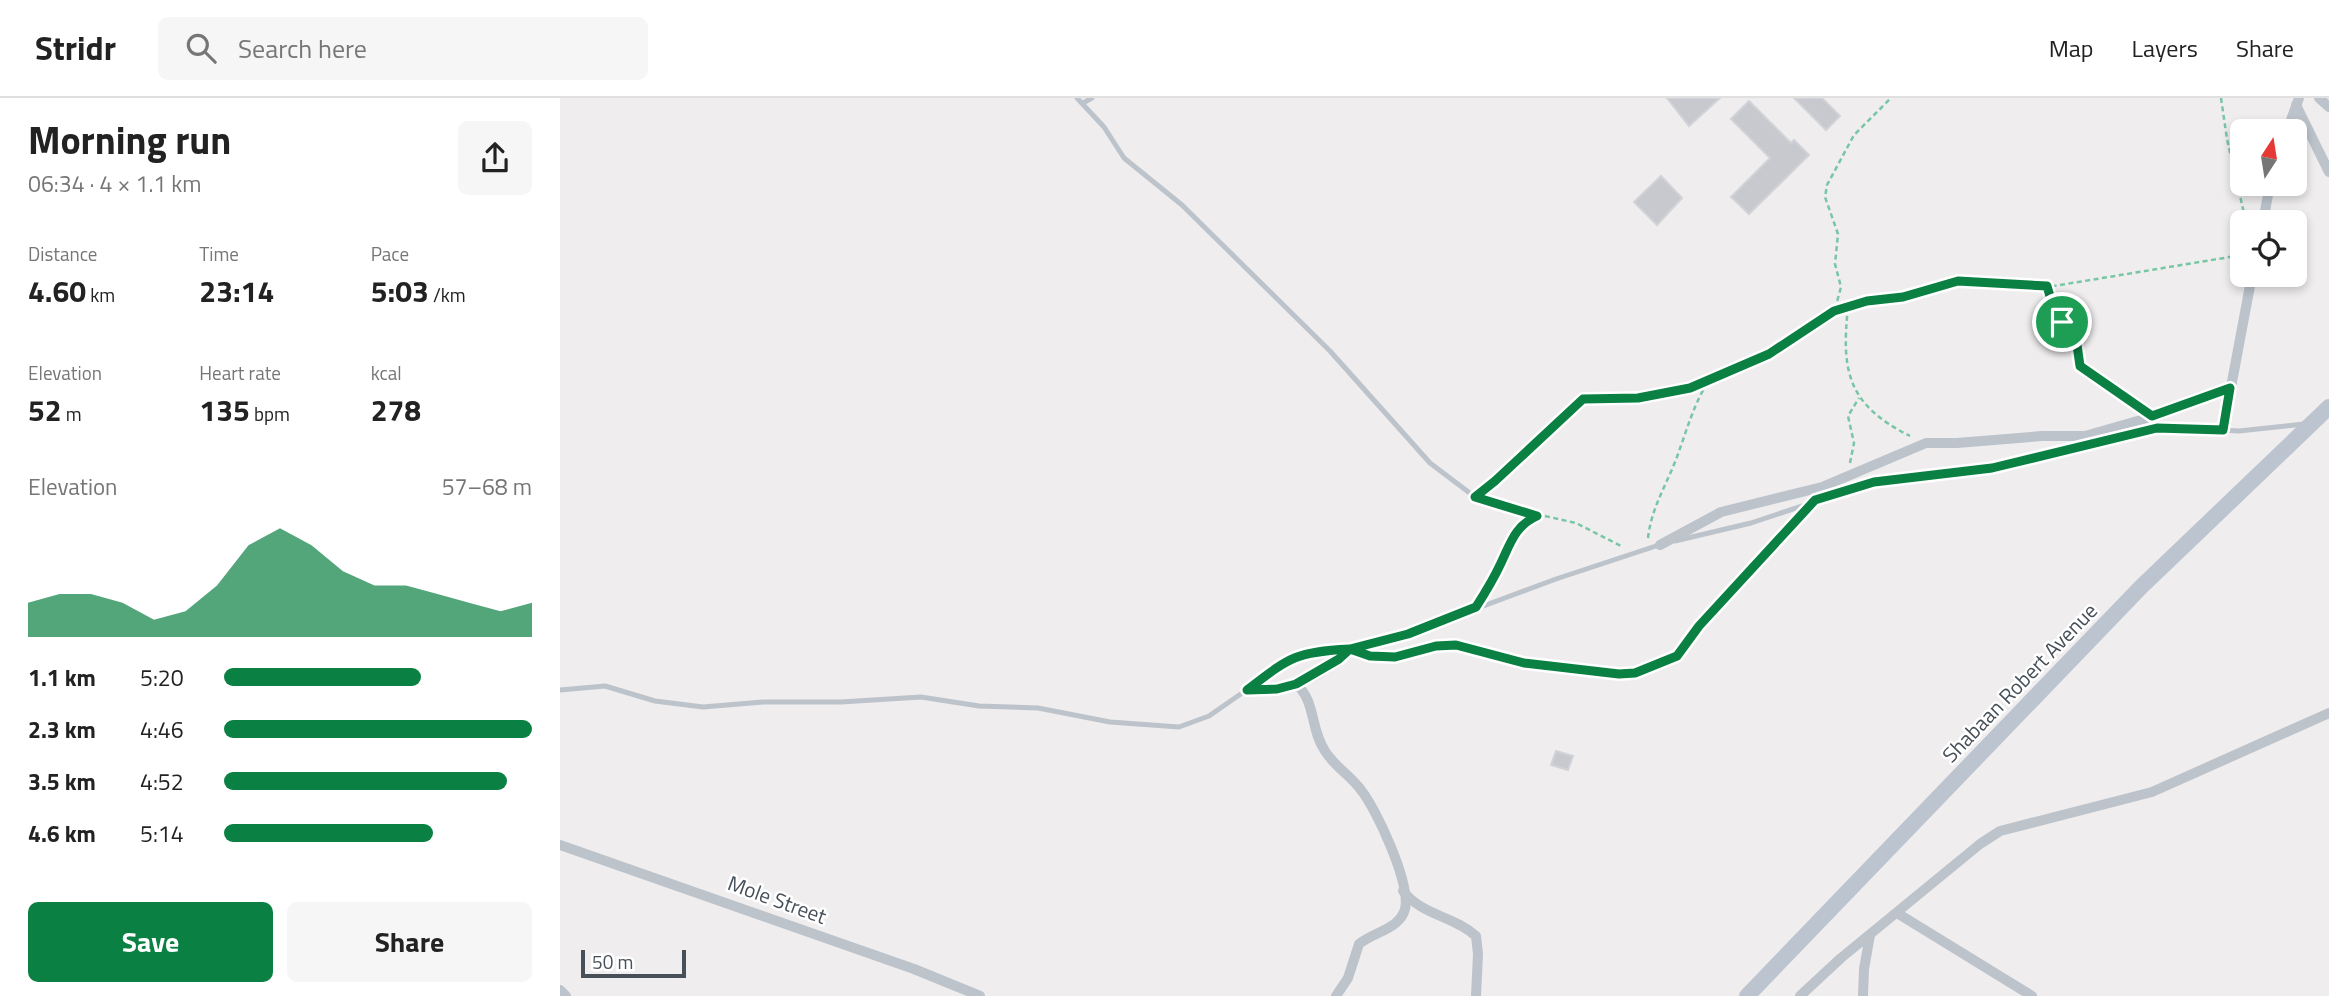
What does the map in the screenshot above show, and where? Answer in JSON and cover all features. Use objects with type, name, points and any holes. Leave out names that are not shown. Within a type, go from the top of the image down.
[{"type":"street","points":[[2319,98],[2329,107]]},
{"type":"street","points":[[2292,119],[2298,102]]},
{"type":"street","points":[[2298,102],[2329,172]]},
{"type":"street","points":[[2223,430],[2250,287]]},
{"type":"street","points":[[1660,545],[1721,512],[1812,490],[1926,443],[2085,436],[2230,388]]},
{"type":"street","name":"Shabaan Robert Avenue","points":[[1747,996],[2141,587],[2329,407]]},
{"type":"street","points":[[1247,690],[1277,689],[1296,684],[1352,649]]},
{"type":"street","points":[[1296,684],[1307,696],[1314,730],[1325,752],[1362,790],[1386,835],[1403,891],[1405,908],[1401,916],[1394,925],[1359,944],[1348,978],[1336,996]]},
{"type":"street","points":[[1800,996],[1980,844],[2000,831],[2152,792],[2329,713]]},
{"type":"street","name":"Mole Street","points":[[560,845],[823,936],[979,996]]},
{"type":"street","points":[[1403,891],[1414,905],[1447,918],[1476,936],[1476,996]]},
{"type":"street","points":[[1897,913],[2032,996]]},
{"type":"street","points":[[1863,996],[1870,935]]},
{"type":"street","points":[[560,990],[566,996]]},
{"type":"lane","points":[[1077,98],[1104,127],[1124,158],[1182,205],[1330,351],[1430,463],[1475,497],[1537,516]]},
{"type":"lane","points":[[1083,103],[1092,98]]},
{"type":"lane","points":[[560,690],[605,686],[655,701],[703,707],[763,702],[841,702],[921,697],[979,706],[1038,708],[1110,722],[1163,727],[1193,724],[1209,716],[1297,655],[1352,649],[1419,630],[1632,552],[1751,523],[1874,482],[1992,468],[2157,428],[2263,430],[2311,424]]},
{"type":"lane","points":[[1352,649],[1370,656],[1395,657],[1436,646],[1456,645],[1524,663],[1619,674],[1652,668],[1677,656],[1699,626],[1815,500]]},
{"type":"path","points":[[1834,311],[1841,287],[1835,264],[1838,234],[1825,197],[1827,185],[1854,135],[1891,98]]},
{"type":"path","points":[[2221,98],[2227,139],[2243,210]]},
{"type":"path","points":[[1475,497],[1583,399],[1638,398],[1690,388],[1769,354],[1834,311],[1848,306],[1903,297],[1958,281],[2047,286],[2230,257]]},
{"type":"path","points":[[2047,286],[2054,310],[2076,338],[2080,366],[2152,416]]},
{"type":"path","points":[[1848,306],[1846,354],[1853,389],[1859,398],[1893,428],[1926,443]]},
{"type":"path","points":[[1646,548],[1652,514],[1676,461],[1695,403],[1709,381]]},
{"type":"path","points":[[1847,475],[1854,443],[1848,416],[1859,398]]},
{"type":"path","points":[[1476,607],[1502,562],[1510,540],[1526,521],[1537,516],[1549,515],[1576,523],[1632,552]]},
{"type":"building","points":[[1667,98],[1720,98],[1689,126]]},
{"type":"building","points":[[1794,98],[1822,98],[1840,116],[1826,130]]},
{"type":"building","points":[[1749,101],[1791,143],[1794,140],[1809,155],[1749,214],[1731,197],[1770,158],[1731,119]]},
{"type":"building","points":[[1661,176],[1682,198],[1657,225],[1634,202]]},
{"type":"building","points":[[1556,751],[1573,756],[1568,770],[1551,765]]},
{"type":"route","points":[[2062,322],[2054,310],[2047,286],[2033,288],[1958,281],[1945,283],[1903,297],[1867,301],[1834,311],[1769,354],[1721,377],[1690,388],[1638,398],[1583,399],[1475,497],[1537,516],[1526,521],[1510,540],[1502,562],[1476,607],[1408,634],[1350,649],[1339,659],[1296,684],[1277,689],[1247,690],[1297,655],[1350,649],[1370,656],[1395,657],[1436,646],[1456,645],[1524,663],[1628,675],[1668,662],[1677,656],[1699,626],[1815,500],[1874,482],[1992,468],[2157,428],[2223,430],[2230,388],[2152,416],[2080,366],[2077,360],[2076,338],[2062,322]]}]
